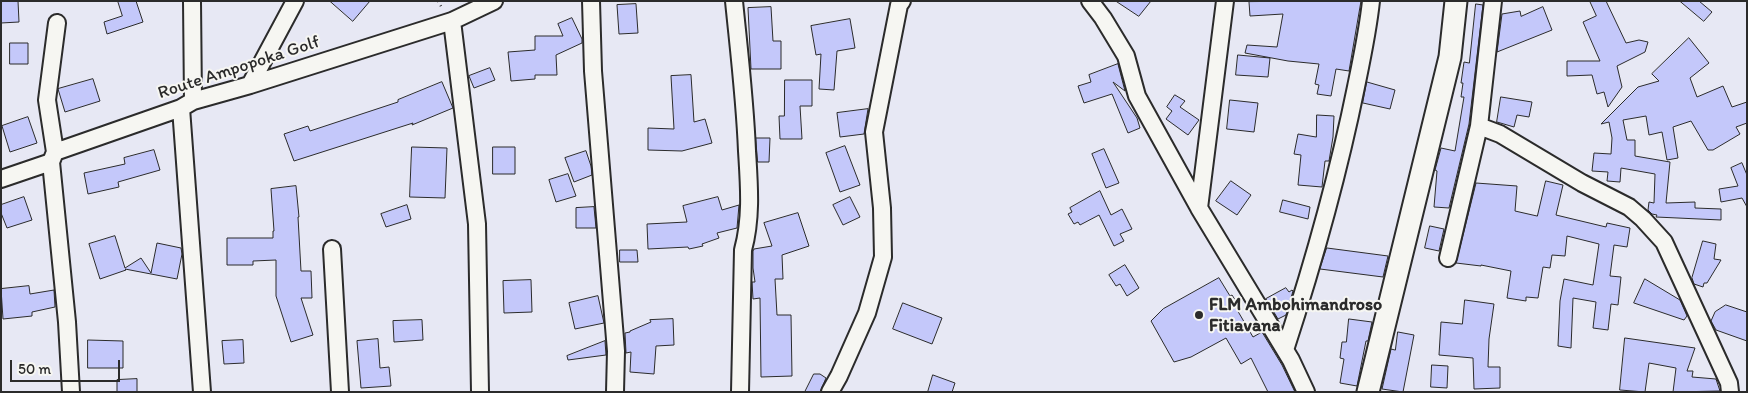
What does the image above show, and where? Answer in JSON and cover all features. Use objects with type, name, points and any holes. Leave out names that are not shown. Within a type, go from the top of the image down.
[{"type":"street","points":[[192,1],[187,104],[202,392]]},
{"type":"street","points":[[250,85],[295,1]]},
{"type":"street","name":"Route Ampopoka Golf","points":[[1,179],[187,104],[452,21],[494,1]]},
{"type":"street","points":[[591,1],[593,71],[616,351],[615,392]]},
{"type":"street","points":[[734,1],[745,104],[750,202],[748,234],[743,250],[740,392]]},
{"type":"street","points":[[1199,208],[1225,1]]},
{"type":"street","points":[[1285,350],[1304,292],[1344,149],[1368,33],[1371,1]]},
{"type":"street","points":[[1368,392],[1450,57],[1456,1]]},
{"type":"street","points":[[1448,258],[1479,126],[1493,1]]},
{"type":"street","points":[[830,392],[867,313],[883,257],[882,208],[874,132],[900,2]]},
{"type":"street","points":[[1092,2],[1126,56],[1137,96],[1199,208],[1285,350],[1306,392]]},
{"type":"street","points":[[452,21],[477,224],[480,392]]},
{"type":"street","points":[[57,23],[47,100],[72,392]]},
{"type":"street","points":[[1479,126],[1500,134],[1582,183],[1629,207],[1643,219],[1664,242],[1700,317],[1729,383],[1730,392]]},
{"type":"street","points":[[332,248],[340,392]]},
{"type":"street","points":[[727,392],[740,365]]},
{"type":"building","points":[[1,1],[18,1],[19,22],[1,23]]},
{"type":"building","points":[[118,1],[136,1],[143,22],[107,34],[104,22],[122,16]]},
{"type":"building","points":[[330,1],[370,1],[353,21]]},
{"type":"building","points":[[1116,1],[1151,1],[1139,16]]},
{"type":"building","points":[[1361,1],[1349,71],[1336,69],[1331,96],[1317,94],[1319,85],[1315,84],[1319,64],[1288,61],[1245,53],[1247,45],[1277,47],[1283,14],[1250,16],[1249,2]]},
{"type":"building","points":[[1590,1],[1606,1],[1626,43],[1639,40],[1648,42],[1645,52],[1617,66],[1622,87],[1608,107],[1604,92],[1597,94],[1592,75],[1567,76],[1567,61],[1600,61],[1583,22],[1596,16]]},
{"type":"building","points":[[1680,1],[1699,1],[1712,12],[1704,21]]},
{"type":"building","points":[[636,4],[638,33],[619,34],[617,5]]},
{"type":"building","points":[[1476,4],[1483,5],[1469,124],[1449,208],[1434,207],[1437,171],[1435,170],[1441,148],[1455,151],[1464,97],[1461,97],[1463,83],[1461,83],[1464,62],[1469,63]]},
{"type":"building","points":[[771,7],[773,41],[781,41],[781,69],[751,69],[748,8]]},
{"type":"building","points":[[1543,7],[1552,30],[1497,52],[1502,14],[1520,11],[1521,16]]},
{"type":"building","points":[[572,18],[582,43],[556,55],[557,75],[535,75],[535,79],[511,81],[508,52],[535,50],[535,36],[563,36],[558,24]]},
{"type":"building","points":[[850,19],[855,48],[837,51],[834,90],[819,89],[821,54],[816,55],[811,26]]},
{"type":"building","points":[[1689,38],[1709,63],[1690,78],[1697,97],[1723,86],[1732,107],[1747,102],[1747,123],[1736,127],[1740,134],[1713,150],[1708,150],[1691,121],[1673,127],[1678,158],[1667,160],[1662,132],[1649,135],[1646,116],[1623,120],[1627,140],[1635,140],[1635,156],[1670,162],[1666,203],[1695,202],[1695,208],[1721,209],[1721,220],[1656,217],[1657,215],[1652,214],[1648,210],[1649,202],[1654,203],[1655,174],[1621,168],[1620,182],[1607,181],[1608,172],[1592,171],[1594,153],[1611,154],[1612,138],[1609,122],[1601,124],[1638,87],[1659,81],[1652,74]]},
{"type":"building","points":[[10,43],[28,43],[28,64],[10,64]]},
{"type":"building","points":[[1238,55],[1270,58],[1268,77],[1236,75]]},
{"type":"building","points":[[1118,64],[1125,91],[1113,82],[1137,118],[1140,128],[1128,133],[1112,94],[1084,103],[1078,86],[1091,82],[1089,75]]},
{"type":"building","points":[[490,68],[495,80],[474,88],[469,76]]},
{"type":"building","points":[[691,75],[694,122],[705,119],[712,143],[682,151],[648,150],[648,128],[674,129],[671,76]]},
{"type":"building","points":[[93,79],[100,101],[65,112],[58,89]]},
{"type":"building","points":[[785,80],[812,80],[812,106],[800,106],[802,139],[780,139],[779,116],[784,116]]},
{"type":"building","points":[[442,82],[453,108],[412,125],[413,123],[294,161],[284,134],[308,126],[310,131],[398,102],[398,100]]},
{"type":"building","points":[[1367,82],[1395,90],[1390,109],[1363,103]]},
{"type":"building","points":[[1175,95],[1185,101],[1180,107],[1199,120],[1188,135],[1166,119],[1172,111],[1167,107]]},
{"type":"building","points":[[1501,97],[1532,102],[1529,117],[1517,115],[1514,127],[1497,122]]},
{"type":"building","points":[[1230,100],[1258,103],[1254,132],[1227,129]]},
{"type":"building","points":[[868,109],[864,134],[840,137],[837,113]]},
{"type":"building","points":[[1317,115],[1334,116],[1329,161],[1325,161],[1322,187],[1298,185],[1301,155],[1294,154],[1298,134],[1316,137]]},
{"type":"building","points":[[28,117],[37,143],[10,152],[2,126]]},
{"type":"building","points":[[756,138],[770,138],[769,162],[758,162]]},
{"type":"building","points":[[845,146],[860,185],[840,192],[826,153]]},
{"type":"building","points":[[412,147],[447,148],[445,198],[410,197]]},
{"type":"building","points":[[493,147],[515,147],[515,174],[493,174]]},
{"type":"building","points":[[1104,149],[1119,183],[1106,188],[1092,154]]},
{"type":"building","points":[[154,150],[160,170],[118,182],[119,187],[88,194],[84,173],[125,164],[124,158]]},
{"type":"building","points":[[586,151],[592,175],[574,182],[565,158]]},
{"type":"building","points":[[1742,163],[1747,175],[1747,207],[1742,198],[1721,202],[1719,189],[1738,186],[1731,168]]},
{"type":"building","points":[[568,174],[576,196],[556,202],[549,180]]},
{"type":"building","points":[[1231,181],[1251,195],[1237,215],[1216,201]]},
{"type":"building","points":[[1546,181],[1563,185],[1556,215],[1606,227],[1607,223],[1630,228],[1627,247],[1614,245],[1610,276],[1621,277],[1618,305],[1611,304],[1608,330],[1593,328],[1596,302],[1573,298],[1571,348],[1558,346],[1560,301],[1564,279],[1593,285],[1599,244],[1567,236],[1565,256],[1552,255],[1550,268],[1543,267],[1538,298],[1526,297],[1526,301],[1507,298],[1511,271],[1481,265],[1456,263],[1476,183],[1517,186],[1515,211],[1537,216]]},
{"type":"building","points":[[296,186],[301,271],[311,271],[312,298],[301,298],[313,335],[291,342],[276,296],[276,260],[253,261],[253,265],[227,265],[227,238],[273,238],[271,189]]},
{"type":"building","points":[[1100,191],[1111,215],[1122,209],[1132,229],[1120,234],[1124,241],[1114,246],[1099,215],[1080,225],[1078,222],[1074,224],[1068,214],[1072,212],[1070,208]]},
{"type":"building","points":[[24,197],[32,220],[7,228],[1,213],[1,205]]},
{"type":"building","points":[[718,197],[722,210],[739,205],[737,228],[717,233],[719,238],[702,244],[703,246],[689,249],[688,247],[648,249],[647,224],[687,222],[683,206]]},
{"type":"building","points":[[850,197],[860,217],[843,225],[833,205]]},
{"type":"building","points":[[1283,200],[1310,207],[1308,219],[1280,212]]},
{"type":"building","points":[[407,205],[411,219],[386,227],[381,214]]},
{"type":"building","points":[[594,207],[596,228],[576,228],[576,208]]},
{"type":"building","points":[[798,213],[809,246],[782,255],[783,279],[775,279],[777,315],[791,315],[792,376],[761,377],[760,298],[753,299],[752,282],[755,282],[753,251],[754,249],[772,246],[764,223]]},
{"type":"building","points":[[1430,226],[1444,229],[1439,251],[1425,248]]},
{"type":"building","points":[[115,236],[125,268],[141,258],[151,273],[157,243],[181,248],[182,254],[177,279],[125,269],[100,279],[89,244]]},
{"type":"building","points":[[1703,241],[1716,244],[1714,259],[1721,260],[1703,287],[1694,284],[1692,278]]},
{"type":"building","points":[[1327,248],[1388,256],[1383,277],[1320,269]]},
{"type":"building","points":[[620,250],[637,250],[638,262],[620,262]]},
{"type":"building","points":[[1125,265],[1139,288],[1127,296],[1120,284],[1116,286],[1109,275]]},
{"type":"building","name":"FLM Ambohimandroso Fitiavana","points":[[1219,278],[1230,296],[1232,295],[1239,306],[1236,308],[1253,337],[1262,332],[1282,365],[1295,392],[1268,392],[1251,358],[1241,364],[1226,338],[1191,357],[1174,362],[1151,321],[1163,309]]},
{"type":"building","points":[[1645,279],[1680,300],[1687,316],[1684,320],[1634,303]]},
{"type":"building","points":[[531,280],[532,312],[504,313],[503,281]]},
{"type":"building","points":[[29,286],[30,294],[54,290],[55,307],[32,312],[32,316],[3,319],[1,289]]},
{"type":"building","points":[[1286,288],[1289,292],[1293,291],[1286,315],[1278,319],[1266,299]]},
{"type":"building","points":[[598,296],[604,323],[575,329],[569,303]]},
{"type":"building","points":[[1465,300],[1494,304],[1489,339],[1488,367],[1500,367],[1500,388],[1474,389],[1473,358],[1439,355],[1441,322],[1462,324]]},
{"type":"building","points":[[903,303],[942,318],[932,344],[893,329]]},
{"type":"building","points":[[1726,305],[1747,312],[1747,341],[1716,330],[1711,321],[1715,312]]},
{"type":"building","points":[[673,319],[674,345],[656,346],[654,374],[630,372],[631,352],[626,353],[625,333],[651,322],[650,320]]},
{"type":"building","points":[[1349,319],[1372,322],[1368,341],[1366,341],[1357,386],[1340,383],[1344,359],[1340,358],[1342,342],[1346,342]]},
{"type":"building","points":[[422,320],[423,340],[394,342],[393,321]]},
{"type":"building","points":[[1398,332],[1414,335],[1403,392],[1382,389],[1391,349],[1395,350]]},
{"type":"building","points":[[1625,338],[1695,348],[1687,371],[1693,371],[1692,377],[1716,379],[1720,391],[1673,392],[1676,368],[1649,363],[1645,392],[1620,390]]},
{"type":"building","points":[[378,339],[380,368],[389,367],[391,386],[361,388],[357,341]]},
{"type":"building","points":[[88,340],[123,341],[123,368],[88,368]]},
{"type":"building","points":[[243,340],[244,363],[224,364],[222,341]]},
{"type":"building","points":[[605,341],[606,355],[568,360],[567,356]]},
{"type":"building","points":[[1432,365],[1448,366],[1447,388],[1431,387]]},
{"type":"building","points":[[814,374],[820,374],[826,378],[820,392],[805,392]]},
{"type":"building","points":[[933,375],[955,383],[952,392],[928,392]]},
{"type":"building","points":[[137,379],[137,392],[117,392],[117,380]]},
{"type":"place","name":"FLM Ambohimandroso Fitiavana","points":[[1199,315]]}]
